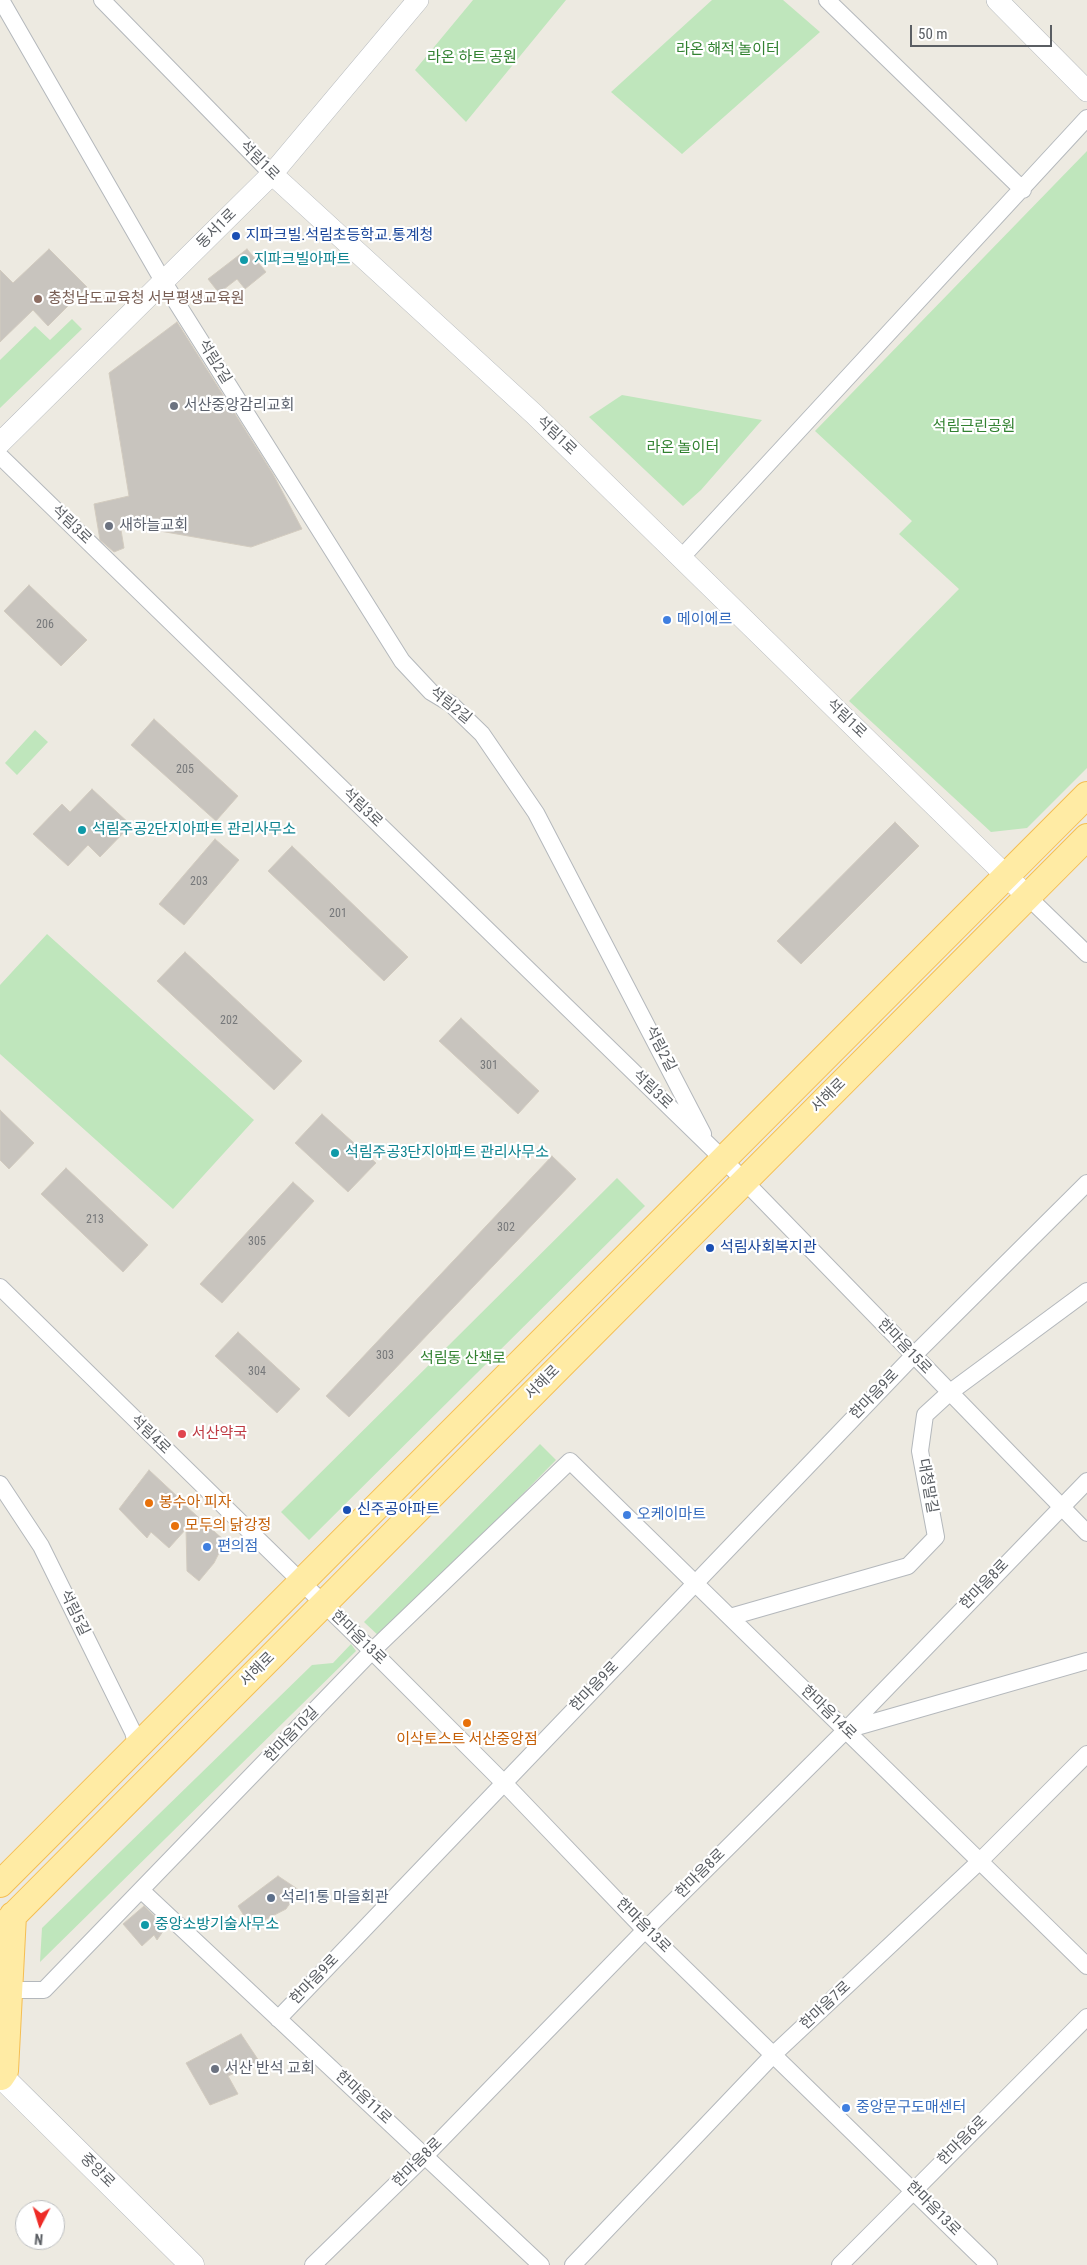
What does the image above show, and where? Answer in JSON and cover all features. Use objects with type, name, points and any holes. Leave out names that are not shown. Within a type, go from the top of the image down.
[{"type":"main road","name":"서해로","points":[[0,1884],[301,1583],[717,1153],[1007,876],[1087,796]]},
{"type":"main road","name":"서해로","points":[[7,1922],[1087,837]]},
{"type":"main road","points":[[0,2076],[5,2071],[9,1990],[7,1922]]},
{"type":"main road","name":"중앙로","points":[[0,2076],[192,2265]]},
{"type":"street","points":[[2,0],[163,281]]},
{"type":"street","name":"석림1로","points":[[102,0],[272,174],[534,414],[1028,897]]},
{"type":"street","name":"동서1로","points":[[0,443],[272,174],[418,0]]},
{"type":"street","points":[[827,0],[1023,190]]},
{"type":"street","points":[[996,0],[1087,91]]},
{"type":"street","points":[[681,558],[1023,190],[1087,118]]},
{"type":"street","name":"석림2길","points":[[163,281],[402,660],[430,692],[451,704],[482,734],[536,813],[717,1153]]},
{"type":"street","name":"석림3로","points":[[0,456],[717,1153]]},
{"type":"street","points":[[1028,897],[1087,954]]},
{"type":"street","name":"한마음15로","points":[[717,1153],[1087,1533]]},
{"type":"street","name":"한마음9로","points":[[278,2019],[913,1356],[1087,1183]]},
{"type":"street","name":"석림4로","points":[[0,1287],[301,1583]]},
{"type":"street","name":"대청말길","points":[[730,1617],[908,1566],[936,1537],[920,1451],[924,1415],[949,1393],[1087,1290]]},
{"type":"street","name":"한마음14로","points":[[570,1461],[1087,1966]]},
{"type":"street","name":"한마음10길","points":[[9,1990],[44,1990],[142,1891],[372,1651],[570,1461]]},
{"type":"street","name":"한마음8로","points":[[313,2265],[425,2156],[645,1930],[846,1730],[1087,1481]]},
{"type":"street","name":"석림5길","points":[[0,1484],[41,1546],[133,1732],[137,1747]]},
{"type":"street","name":"한마음13로","points":[[301,1583],[504,1783],[645,1930],[990,2265]]},
{"type":"street","points":[[846,1730],[1087,1661]]},
{"type":"street","name":"한마음7로","points":[[573,2265],[774,2054],[980,1861],[1087,1754]]},
{"type":"street","name":"한마음11로","points":[[142,1891],[540,2265]]},
{"type":"street","name":"한마음6로","points":[[840,2265],[1087,2017]]},
{"type":"green space","name":"라온 하트 공원","points":[[473,0],[566,0],[466,122],[415,70]]},
{"type":"green space","name":"라온 해적 놀이터","points":[[712,0],[783,0],[820,32],[682,154],[611,92]]},
{"type":"green space","name":"석림근린공원","points":[[1087,151],[1087,768],[1027,828],[991,832],[849,701],[959,589],[899,534],[912,521],[815,431]]},
{"type":"green space","points":[[72,319],[82,329],[0,408],[0,360],[35,326],[50,340]]},
{"type":"green space","name":"라온 놀이터","points":[[622,395],[762,420],[701,490],[683,506],[589,417]]},
{"type":"green space","points":[[35,730],[48,742],[17,775],[5,763]]},
{"type":"green space","points":[[47,934],[254,1120],[173,1209],[0,1054],[0,985]]},
{"type":"green space","name":"석림동 산책로","points":[[617,1178],[645,1206],[309,1540],[281,1512]]},
{"type":"green space","points":[[540,1444],[556,1460],[381,1638],[364,1622]]},
{"type":"green space","points":[[351,1644],[356,1651],[40,1962],[42,1928],[312,1665],[333,1663]]},
{"type":"building","name":"충청남도교육청 서부평생교육원","points":[[49,249],[87,287],[48,326],[33,310],[0,342],[0,270],[13,283]]},
{"type":"building","name":"지파크빌아파트","points":[[247,249],[266,272],[245,289],[237,279],[219,293],[208,279]]},
{"type":"building","name":"서산중앙감리교회","points":[[177,322],[273,474],[302,529],[251,547],[120,524],[124,548],[114,552],[100,540],[94,504],[129,496],[109,373]]},
{"type":"building","points":[[29,585],[87,640],[61,666],[4,611]]},
{"type":"building","points":[[154,719],[238,796],[216,821],[131,745]]},
{"type":"building","name":"석림주공2단지아파트 관리사무소","points":[[92,789],[131,825],[100,857],[88,845],[68,866],[33,834],[62,804],[70,812]]},
{"type":"building","points":[[895,822],[919,846],[801,964],[777,941]]},
{"type":"building","points":[[215,839],[239,860],[184,925],[159,904]]},
{"type":"building","points":[[292,846],[408,957],[384,981],[268,871]]},
{"type":"building","points":[[185,952],[302,1061],[274,1090],[157,981]]},
{"type":"building","points":[[461,1018],[539,1091],[518,1114],[439,1041]]},
{"type":"building","points":[[0,1110],[34,1143],[9,1169],[0,1160]]},
{"type":"building","name":"석림주공3단지아파트 관리사무소","points":[[322,1114],[376,1163],[348,1192],[295,1143]]},
{"type":"building","points":[[552,1156],[576,1179],[349,1417],[326,1396]]},
{"type":"building","points":[[66,1168],[148,1245],[123,1272],[41,1194]]},
{"type":"building","points":[[293,1182],[314,1201],[222,1303],[200,1284]]},
{"type":"building","points":[[238,1332],[300,1389],[277,1413],[215,1356]]},
{"type":"building","points":[[149,1470],[225,1541],[214,1563],[199,1581],[187,1571],[186,1529],[169,1548],[151,1532],[147,1538],[119,1509]]},
{"type":"building","name":"석리1통 마을회관","points":[[278,1876],[299,1890],[286,1909],[251,1927],[238,1906]]},
{"type":"building","name":"중앙소방기술사무소","points":[[144,1906],[166,1927],[157,1940],[154,1935],[142,1946],[123,1924]]},
{"type":"building","name":"서산 반석 교회","points":[[241,2034],[259,2061],[228,2076],[238,2094],[210,2105],[186,2063]]},
{"type":"place","name":"지파크빌.석림초등학교.통계청","points":[[236,236]]},
{"type":"place","name":"지파크빌아파트","points":[[244,260]]},
{"type":"place","name":"충청남도교육청 서부평생교육원","points":[[38,299]]},
{"type":"place","name":"서산중앙감리교회","points":[[174,406]]},
{"type":"place","name":"새하늘교회","points":[[109,526]]},
{"type":"place","name":"메이에르","points":[[667,620]]},
{"type":"place","name":"석림주공2단지아파트 관리사무소","points":[[82,830]]},
{"type":"place","name":"석림주공3단지아파트 관리사무소","points":[[335,1153]]},
{"type":"place","name":"석림사회복지관","points":[[710,1248]]},
{"type":"place","name":"서산약국","points":[[182,1434]]},
{"type":"place","name":"봉수아 피자","points":[[149,1503]]},
{"type":"place","name":"신주공아파트","points":[[347,1510]]},
{"type":"place","name":"오케이마트","points":[[627,1515]]},
{"type":"place","name":"모두의 닭강정","points":[[175,1526]]},
{"type":"place","name":"편의점","points":[[207,1547]]},
{"type":"place","name":"이삭토스트 서산중앙점","points":[[467,1723]]},
{"type":"place","name":"석리1통 마을회관","points":[[271,1898]]},
{"type":"place","name":"중앙소방기술사무소","points":[[145,1925]]},
{"type":"place","name":"서산 반석 교회","points":[[215,2069]]},
{"type":"place","name":"중앙문구도매센터","points":[[846,2108]]}]
